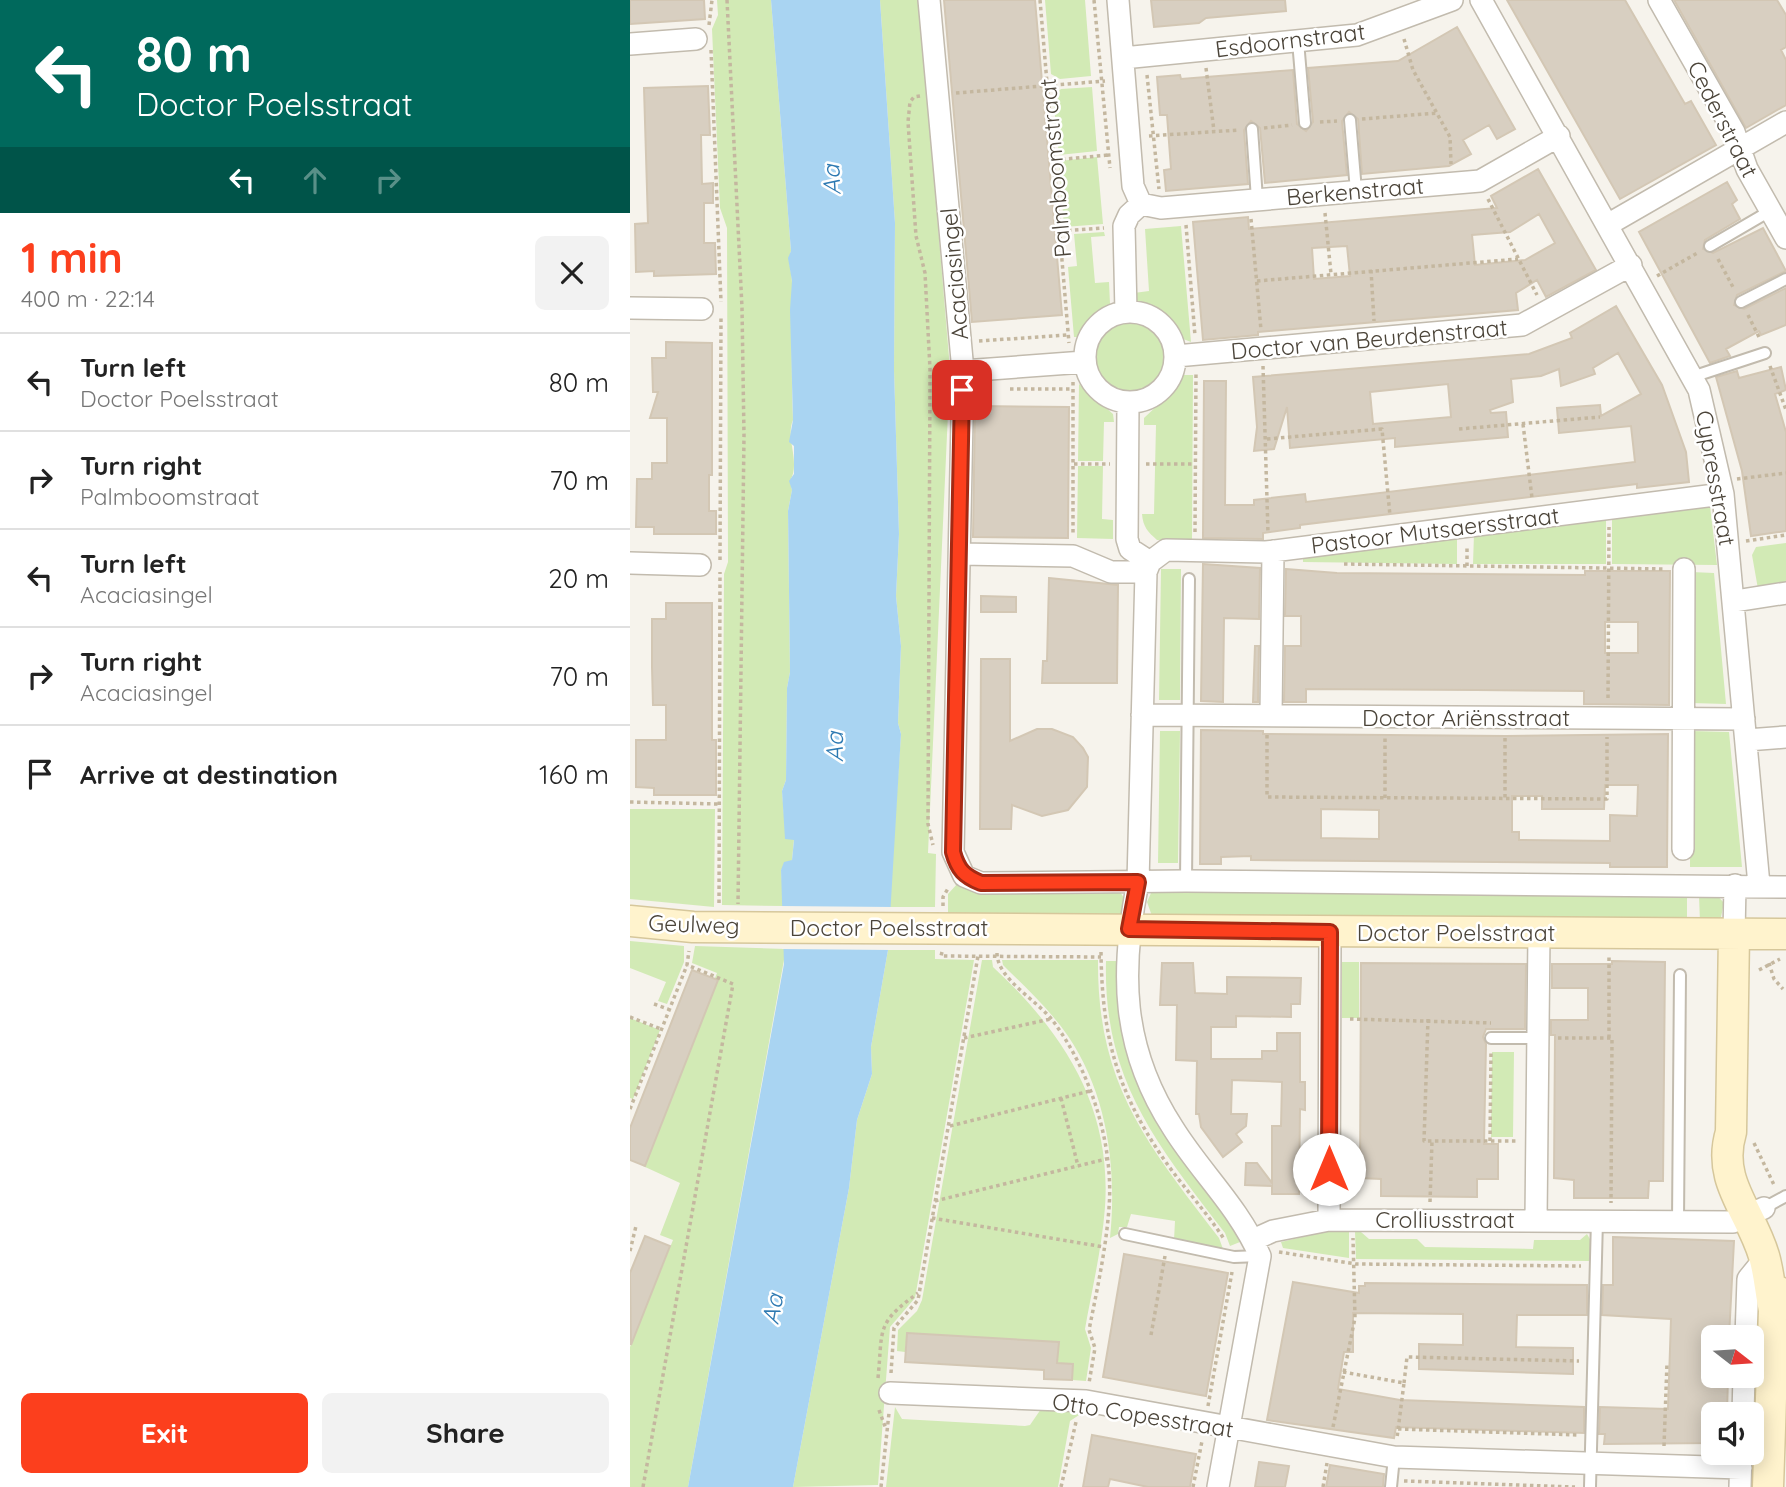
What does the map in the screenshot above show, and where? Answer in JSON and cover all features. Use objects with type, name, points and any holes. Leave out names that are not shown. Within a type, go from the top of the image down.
[{"type":"street","name":"Acaciasingel","points":[[929,0],[963,371],[953,852],[964,876]]},
{"type":"street","points":[[1118,0],[1133,186],[1151,206],[1129,215],[1124,226],[1126,312]]},
{"type":"street","name":"Esdoornstraat","points":[[1124,69],[1145,56],[1357,36],[1452,0]]},
{"type":"street","name":"Cypresstraat","points":[[1481,0],[1643,284],[1699,390],[1722,488],[1735,601],[1759,885]]},
{"type":"street","name":"Cederstraat","points":[[1659,0],[1734,132],[1739,149],[1786,238]]},
{"type":"street","points":[[630,44],[705,36]]},
{"type":"street","points":[[1609,225],[1786,122]]},
{"type":"street","name":"Berkenstraat","points":[[1151,206],[1185,206],[1480,181],[1559,136]]},
{"type":"street","name":"Doctor van Beurdenstraat","points":[[1186,355],[1522,325],[1631,265]]},
{"type":"street","points":[[630,307],[702,309]]},
{"type":"street","points":[[1126,312],[1144,313],[1160,323],[1186,355],[1162,389],[1143,401],[1128,403],[1112,400],[1099,391],[1077,362],[1099,323],[1126,312]]},
{"type":"street","points":[[963,371],[1077,362]]},
{"type":"street","points":[[1128,403],[1127,539],[1130,549],[1148,567],[1138,882],[1129,929],[1126,995],[1137,1056],[1173,1128],[1253,1239],[1229,1428],[1218,1487]]},
{"type":"street","name":"Pastoor Mutsaersstraat","points":[[1148,567],[1166,550],[1273,551],[1609,508],[1722,488]]},
{"type":"street","points":[[1271,715],[1273,551]]},
{"type":"street","points":[[960,554],[1073,556],[1111,572],[1148,567]]},
{"type":"street","points":[[630,563],[700,565]]},
{"type":"street","points":[[1683,849],[1684,569]]},
{"type":"street","points":[[1735,601],[1786,593]]},
{"type":"street","points":[[1142,715],[1188,715]]},
{"type":"street","name":"Doctor Ariënsstraat","points":[[1188,715],[1682,718],[1786,737]]},
{"type":"street","points":[[964,876],[981,883],[1186,881],[1786,887]]},
{"type":"street","points":[[1735,885],[1731,1132],[1774,1229],[1780,1266],[1780,1288],[1774,1310]]},
{"type":"street","name":"Geulweg","points":[[630,921],[727,927]]},
{"type":"street","name":"Doctor Poelsstraat","points":[[727,927],[943,926],[997,942],[1129,929],[1786,934]]},
{"type":"street","points":[[1329,1220],[1330,932]]},
{"type":"street","points":[[1536,1220],[1539,933]]},
{"type":"street","points":[[1766,1207],[1765,1258],[1774,1310],[1768,1487]]},
{"type":"street","name":"Crolliusstraat","points":[[1253,1239],[1273,1231],[1329,1220],[1734,1222],[1766,1207]]},
{"type":"street","points":[[1746,1325],[1748,1279],[1765,1258]]},
{"type":"street","name":"Otto Copesstraat","points":[[881,1394],[1086,1401],[1394,1457],[1740,1469]]},
{"type":"lane","points":[[1298,41],[1305,123]]},
{"type":"lane","points":[[1350,120],[1356,191]]},
{"type":"lane","points":[[1252,129],[1254,200]]},
{"type":"lane","points":[[1710,246],[1770,211]]},
{"type":"lane","points":[[1741,302],[1786,279]]},
{"type":"lane","points":[[1692,377],[1765,353]]},
{"type":"lane","points":[[1186,881],[1189,579]]},
{"type":"lane","points":[[1678,1221],[1680,975]]},
{"type":"lane","points":[[1491,1038],[1538,1038]]},
{"type":"lane","points":[[1590,1487],[1597,1266],[1604,1220]]},
{"type":"lane","points":[[1125,1234],[1234,1257],[1253,1239]]},
{"type":"lane","points":[[1391,1484],[1394,1457]]},
{"type":"path","points":[[712,0],[705,36],[721,309],[719,804],[727,927]]},
{"type":"path","points":[[630,1108],[687,965],[727,927],[744,436],[742,308],[727,0]]},
{"type":"path","name":"Palmboomstraat","points":[[1041,0],[1068,335],[1077,362],[1073,389],[1073,556]]},
{"type":"path","points":[[1398,20],[1413,70],[1450,137],[1453,183]]},
{"type":"path","points":[[1204,51],[1214,131]]},
{"type":"path","points":[[1145,56],[1154,136],[1151,206]]},
{"type":"path","points":[[953,852],[935,847],[929,842],[930,369],[925,273],[916,236],[908,122],[910,102],[914,97],[1048,85],[1124,69]]},
{"type":"path","points":[[1055,159],[1130,145],[1154,136],[1437,113]]},
{"type":"path","points":[[1480,181],[1546,312]]},
{"type":"path","points":[[1323,194],[1331,274]]},
{"type":"path","points":[[1254,200],[1266,439],[1268,540],[1273,551]]},
{"type":"path","points":[[1185,206],[1186,355],[1195,551]]},
{"type":"path","points":[[1061,231],[1124,226]]},
{"type":"path","points":[[1643,284],[1710,246],[1765,353],[1786,410]]},
{"type":"path","points":[[1256,281],[1518,259]]},
{"type":"path","points":[[1371,270],[1375,339]]},
{"type":"path","points":[[960,343],[1068,335]]},
{"type":"path","points":[[1004,390],[1073,389]]},
{"type":"path","points":[[1459,429],[1600,417]]},
{"type":"path","points":[[1523,424],[1534,518]]},
{"type":"path","points":[[1266,439],[1382,429],[1392,536]]},
{"type":"path","points":[[1722,488],[1786,473]]},
{"type":"path","points":[[1271,715],[1267,733],[1267,797],[1607,799],[1609,508]]},
{"type":"path","points":[[1728,543],[1786,535]]},
{"type":"path","points":[[1336,564],[1684,569]]},
{"type":"path","points":[[1385,716],[1385,799]]},
{"type":"path","points":[[1505,718],[1505,799]]},
{"type":"path","points":[[630,802],[719,804]]},
{"type":"path","points":[[943,926],[943,897],[951,883],[964,876]]},
{"type":"path","points":[[1604,1220],[1612,1038],[1609,1038],[1610,933]]},
{"type":"path","points":[[997,942],[998,966],[1051,1019],[1065,1040],[1090,1091],[1107,1159],[1110,1206],[1089,1331],[1095,1348],[1086,1401],[1082,1417],[1073,1423],[1061,1487]]},
{"type":"path","points":[[887,1432],[881,1394],[894,1328],[914,1308],[920,1292],[978,956],[997,942],[1101,957]]},
{"type":"path","points":[[1769,963],[1774,979],[1783,989]]},
{"type":"path","points":[[643,1487],[733,984],[687,965]]},
{"type":"path","points":[[654,1004],[668,1009]]},
{"type":"path","points":[[630,1017],[661,1029]]},
{"type":"path","points":[[1329,1018],[1491,1021],[1490,1141]]},
{"type":"path","points":[[964,1038],[1051,1019]]},
{"type":"path","points":[[1428,1019],[1424,1141],[1537,1141]]},
{"type":"path","points":[[1538,1038],[1609,1038]]},
{"type":"path","points":[[949,1126],[1090,1091]]},
{"type":"path","points":[[1061,1098],[1078,1166]]},
{"type":"path","points":[[1430,1219],[1432,1141]]},
{"type":"path","points":[[935,1201],[1107,1159]]},
{"type":"path","points":[[932,1218],[1104,1247]]},
{"type":"path","points":[[630,1251],[636,1226]]},
{"type":"path","points":[[1253,1239],[1273,1251],[1356,1264],[1597,1266]]},
{"type":"path","points":[[1151,1335],[1167,1244]]},
{"type":"path","points":[[1194,1487],[1234,1257]]},
{"type":"path","points":[[1323,1487],[1355,1318],[1356,1264]]},
{"type":"path","points":[[881,1487],[887,1432],[881,1394],[884,1324],[889,1316],[920,1292]]},
{"type":"path","points":[[1394,1457],[1407,1357],[1595,1361]]},
{"type":"path","points":[[1663,1466],[1667,1363]]},
{"type":"path","points":[[1343,1372],[1404,1383]]},
{"type":"path","points":[[1398,1429],[1592,1436]]},
{"type":"path","points":[[1391,1484],[1579,1487]]},
{"type":"green space","points":[[717,0],[771,0],[791,251],[791,435],[794,466],[788,511],[790,672],[787,688],[786,780],[782,791],[786,839],[794,839],[792,860],[781,870],[784,906],[722,905],[724,574],[728,562],[727,228],[720,208],[712,29],[718,15]]},
{"type":"green space","points":[[880,0],[919,0],[950,369],[928,853],[936,854],[935,907],[889,907],[901,734],[898,723],[901,646],[896,596],[899,534],[894,370],[895,223]]},
{"type":"green space","points":[[1045,0],[1085,0],[1091,76],[1060,79],[1051,74]]},
{"type":"green space","points":[[1092,87],[1097,151],[1059,155],[1053,96],[1061,89]]},
{"type":"green space","points":[[1097,157],[1103,224],[1064,227],[1059,161]]},
{"type":"green space","points":[[1181,226],[1191,342],[1178,337],[1164,318],[1135,301],[1134,293],[1149,291],[1145,229]]},
{"type":"green space","points":[[1104,232],[1105,236],[1091,237],[1095,283],[1109,282],[1110,304],[1090,318],[1079,337],[1074,337],[1068,267],[1077,266],[1074,234]]},
{"type":"green space","points":[[1130,322],[1150,328],[1160,338],[1166,358],[1160,378],[1150,388],[1130,394],[1110,388],[1100,378],[1094,358],[1100,338],[1110,328]]},
{"type":"green space","points":[[1183,375],[1193,375],[1192,540],[1157,540],[1146,529],[1142,514],[1154,514],[1156,425],[1144,425],[1144,418],[1178,386]]},
{"type":"green space","points":[[1079,384],[1113,414],[1114,422],[1104,422],[1103,461],[1078,461]]},
{"type":"green space","points":[[1078,466],[1103,466],[1102,519],[1113,520],[1113,539],[1077,538]]},
{"type":"green space","points":[[1710,506],[1717,565],[1612,564],[1612,517]]},
{"type":"green space","points":[[1606,518],[1606,564],[1473,564],[1474,534]]},
{"type":"green space","points":[[1457,536],[1457,564],[1303,562],[1303,555]]},
{"type":"green space","points":[[1786,543],[1786,584],[1758,589],[1752,555],[1756,547]]},
{"type":"green space","points":[[1161,569],[1181,569],[1180,700],[1159,700]]},
{"type":"green space","points":[[1691,572],[1714,573],[1726,704],[1691,703]]},
{"type":"green space","points":[[1160,731],[1180,731],[1178,863],[1158,863]]},
{"type":"green space","points":[[1691,731],[1729,732],[1742,867],[1690,867]]},
{"type":"green space","points":[[630,809],[715,809],[714,907],[630,899]]},
{"type":"green space","points":[[958,883],[1118,890],[1125,904],[1122,914],[1113,917],[948,917],[948,894]]},
{"type":"green space","points":[[1158,890],[1687,894],[1687,922],[1152,916],[1147,902],[1151,893]]},
{"type":"green space","points":[[1715,893],[1724,903],[1721,917],[1715,922],[1700,922],[1699,896]]},
{"type":"green space","points":[[630,941],[684,946],[684,962],[667,1004],[658,1001],[666,982],[630,968]]},
{"type":"green space","points":[[695,946],[786,949],[688,1487],[630,1487],[630,1347],[673,1240],[660,1235],[680,1183],[643,1166],[641,1162],[717,973],[692,963]]},
{"type":"green space","points":[[888,950],[935,950],[935,959],[974,960],[915,1298],[890,1327],[878,1485],[793,1487],[849,1188],[857,1120],[872,1074],[871,1047]]},
{"type":"green space","points":[[982,960],[992,960],[993,967],[1041,1018],[1061,1045],[1078,1073],[1100,1136],[1105,1170],[1105,1207],[1085,1329],[1091,1348],[1086,1381],[1072,1380],[1073,1364],[1057,1363],[1058,1343],[907,1333],[905,1352],[897,1351],[898,1330],[917,1311],[922,1300]]},
{"type":"green space","points":[[1002,960],[1098,960],[1100,1004],[1106,1043],[1131,1111],[1149,1142],[1219,1238],[1223,1249],[1174,1240],[1175,1221],[1131,1214],[1127,1227],[1119,1227],[1118,1234],[1110,1238],[1112,1186],[1107,1134],[1092,1083],[1082,1059],[1061,1026],[1003,965]]},
{"type":"green space","points":[[1106,961],[1116,961],[1119,1003],[1136,1074],[1168,1133],[1234,1227],[1240,1242],[1230,1246],[1225,1233],[1156,1139],[1138,1108],[1124,1076],[1114,1041],[1107,1003]]},
{"type":"green space","points":[[1342,962],[1359,962],[1359,1018],[1342,1018]]},
{"type":"green space","points":[[630,1018],[660,1030],[633,1099],[630,1098]]},
{"type":"green space","points":[[1492,1052],[1514,1052],[1513,1137],[1491,1137]]},
{"type":"green space","points":[[1332,1230],[1349,1231],[1349,1258],[1283,1248],[1281,1242]]},
{"type":"green space","points":[[1355,1231],[1361,1232],[1369,1239],[1417,1239],[1425,1247],[1533,1249],[1534,1240],[1580,1240],[1587,1234],[1591,1241],[1590,1261],[1356,1259]]},
{"type":"green space","points":[[895,1407],[902,1419],[1025,1426],[1030,1425],[1041,1409],[1080,1409],[1079,1415],[1070,1421],[1058,1487],[886,1487]]},
{"type":"water","name":"Aa","points":[[771,0],[880,0],[895,223],[894,370],[899,534],[896,596],[901,646],[898,723],[901,734],[888,950],[871,1047],[872,1074],[857,1120],[849,1188],[793,1487],[688,1487],[784,964],[781,870],[784,862],[792,860],[794,840],[785,839],[782,791],[786,780],[787,688],[790,672],[788,511],[792,490],[789,481],[794,474],[794,446],[789,442],[793,420],[790,310],[792,281],[788,258],[791,251]]},
{"type":"pier","points":[[780,906],[893,907],[891,950],[782,949]]},
{"type":"building","points":[[630,0],[704,0],[705,19],[630,24]]},
{"type":"building","points":[[944,0],[1035,0],[1062,315],[972,322]]},
{"type":"building","points":[[1151,0],[1285,0],[1286,11],[1206,18],[1199,23],[1154,27]]},
{"type":"building","points":[[1507,0],[1625,0],[1685,104],[1691,101],[1716,145],[1620,199]]},
{"type":"building","points":[[1674,0],[1777,0],[1786,15],[1786,47],[1781,50],[1786,60],[1786,105],[1746,128]]},
{"type":"building","points":[[1457,27],[1515,129],[1497,139],[1489,125],[1463,140],[1471,154],[1449,166],[1362,174],[1358,119],[1349,112],[1342,121],[1347,175],[1265,183],[1260,128],[1251,121],[1244,130],[1248,184],[1166,191],[1164,170],[1171,169],[1167,115],[1160,115],[1157,77],[1180,75],[1181,79],[1293,70],[1297,124],[1306,131],[1313,122],[1308,68],[1398,61]]},
{"type":"building","points":[[708,86],[710,135],[701,135],[702,184],[713,183],[713,203],[704,203],[704,243],[715,243],[716,274],[654,276],[654,271],[636,272],[635,224],[648,223],[644,88]]},
{"type":"building","points":[[1538,169],[1596,270],[1546,297],[1537,280],[1516,293],[1518,310],[1258,332],[1258,335],[1203,340],[1193,222],[1248,217],[1249,229],[1497,208],[1491,196]],"holes":[[[1539,214],[1555,243],[1525,260],[1475,265],[1472,235],[1510,232]],[[1347,246],[1350,276],[1314,279],[1312,248]]]},
{"type":"building","points":[[1727,182],[1737,200],[1732,204],[1740,219],[1705,240],[1703,249],[1713,253],[1763,228],[1786,271],[1737,295],[1734,305],[1744,309],[1786,288],[1786,325],[1761,335],[1759,331],[1726,349],[1730,356],[1710,363],[1639,232]]},
{"type":"building","points":[[1616,306],[1662,385],[1686,452],[1689,482],[1637,488],[1637,484],[1300,525],[1300,528],[1263,533],[1263,539],[1203,538],[1204,381],[1226,381],[1225,505],[1254,505],[1254,500],[1305,494],[1306,502],[1635,462],[1631,426],[1559,433],[1557,408],[1600,405],[1601,416],[1641,394],[1618,353],[1593,368],[1595,374],[1561,386],[1559,369],[1541,376],[1511,379],[1513,402],[1490,410],[1491,413],[1506,412],[1508,437],[1395,447],[1395,438],[1290,448],[1287,407],[1274,449],[1254,451],[1257,427],[1253,377],[1529,354],[1572,338],[1570,333]],"holes":[[[1448,384],[1451,417],[1373,424],[1370,392]]]},
{"type":"building","points":[[666,342],[712,343],[712,475],[709,475],[709,511],[716,511],[716,534],[654,534],[654,527],[636,527],[637,479],[652,479],[652,463],[667,463],[667,418],[650,418],[658,392],[653,392],[652,358],[666,358]]},
{"type":"building","points":[[1781,367],[1786,390],[1775,394],[1786,432],[1786,531],[1751,536],[1742,471],[1716,377],[1737,371],[1739,378]]},
{"type":"building","points":[[975,406],[1069,407],[1068,538],[973,537]]},
{"type":"building","points":[[1203,564],[1260,568],[1259,619],[1224,618],[1223,702],[1201,701]]},
{"type":"building","points":[[1286,569],[1337,573],[1585,575],[1585,571],[1670,571],[1669,705],[1584,704],[1584,691],[1476,690],[1306,689],[1306,702],[1284,702],[1285,646],[1301,646],[1301,616],[1285,616]],"holes":[[[1605,622],[1638,622],[1638,653],[1605,653]]]},
{"type":"building","points":[[1049,578],[1118,585],[1117,683],[1042,683],[1043,661],[1047,661]]},
{"type":"building","points":[[981,596],[1016,597],[1016,612],[981,612]]},
{"type":"building","points":[[666,603],[712,603],[712,740],[716,740],[716,795],[654,795],[654,788],[636,787],[636,740],[666,740],[666,705],[653,705],[652,619],[666,619]]},
{"type":"building","points":[[1255,646],[1259,646],[1258,702],[1253,702]]},
{"type":"building","points":[[981,659],[1010,659],[1010,741],[1037,729],[1052,729],[1073,737],[1083,748],[1088,757],[1087,787],[1068,810],[1042,816],[1012,805],[1011,829],[980,829]]},
{"type":"building","points":[[1201,730],[1263,731],[1263,734],[1668,734],[1667,867],[1610,867],[1610,863],[1251,860],[1251,856],[1221,857],[1221,864],[1200,864]],"holes":[[[1605,785],[1638,785],[1637,816],[1610,815],[1610,841],[1519,840],[1519,832],[1512,832],[1512,796],[1542,796],[1542,809],[1604,809]],[[1321,809],[1379,810],[1379,839],[1321,838]]]},
{"type":"building","points":[[1612,961],[1665,962],[1663,1181],[1649,1181],[1648,1198],[1574,1198],[1574,1180],[1554,1178],[1555,1035],[1551,1035],[1551,1020],[1588,1020],[1588,988],[1552,988],[1552,964],[1612,964]]},
{"type":"building","points":[[1162,963],[1193,963],[1195,993],[1227,994],[1227,977],[1301,978],[1300,1004],[1291,1004],[1291,1017],[1236,1016],[1236,1027],[1211,1027],[1211,1059],[1262,1059],[1262,1051],[1277,1051],[1277,1033],[1300,1033],[1300,1082],[1305,1082],[1305,1110],[1300,1109],[1299,1194],[1272,1194],[1272,1186],[1245,1185],[1246,1163],[1257,1163],[1272,1183],[1272,1126],[1281,1126],[1282,1082],[1232,1080],[1231,1114],[1247,1114],[1246,1126],[1236,1134],[1242,1142],[1223,1157],[1201,1127],[1199,1114],[1196,1114],[1197,1061],[1176,1060],[1177,1005],[1160,1005]]},
{"type":"building","points":[[1361,963],[1526,964],[1525,1029],[1486,1029],[1483,1037],[1486,1044],[1484,1144],[1498,1144],[1498,1179],[1477,1179],[1477,1197],[1381,1196],[1381,1179],[1360,1178]]},
{"type":"building","points":[[692,970],[718,980],[645,1166],[630,1160],[630,1128]]},
{"type":"building","points":[[645,1236],[670,1246],[631,1345],[630,1273]]},
{"type":"building","points":[[1613,1237],[1734,1241],[1730,1325],[1701,1325],[1701,1388],[1728,1388],[1727,1402],[1701,1402],[1701,1443],[1604,1444],[1605,1434],[1599,1434],[1600,1407],[1668,1409],[1671,1319],[1602,1315],[1603,1285],[1613,1285]]},
{"type":"building","points":[[1124,1254],[1228,1273],[1206,1396],[1103,1377]]},
{"type":"building","points":[[1293,1282],[1359,1293],[1359,1286],[1365,1286],[1365,1283],[1587,1285],[1587,1315],[1517,1315],[1516,1347],[1573,1348],[1573,1374],[1419,1369],[1419,1344],[1463,1345],[1463,1314],[1353,1313],[1353,1352],[1344,1352],[1338,1389],[1400,1400],[1584,1407],[1584,1433],[1396,1427],[1394,1438],[1267,1420]]},
{"type":"building","points":[[907,1333],[1059,1342],[1057,1363],[1073,1364],[1072,1380],[1044,1379],[1044,1370],[905,1362]]},
{"type":"building","points":[[1092,1435],[1196,1454],[1190,1487],[1148,1487],[1110,1479],[1108,1487],[1083,1487]]},
{"type":"building","points":[[1259,1462],[1289,1466],[1285,1487],[1255,1487]]},
{"type":"building","points":[[1330,1465],[1384,1474],[1383,1487],[1326,1487]]},
{"type":"route","points":[[962,390],[953,852],[956,864],[964,876],[981,883],[1138,882],[1129,929],[1330,932],[1329,1169]]}]
